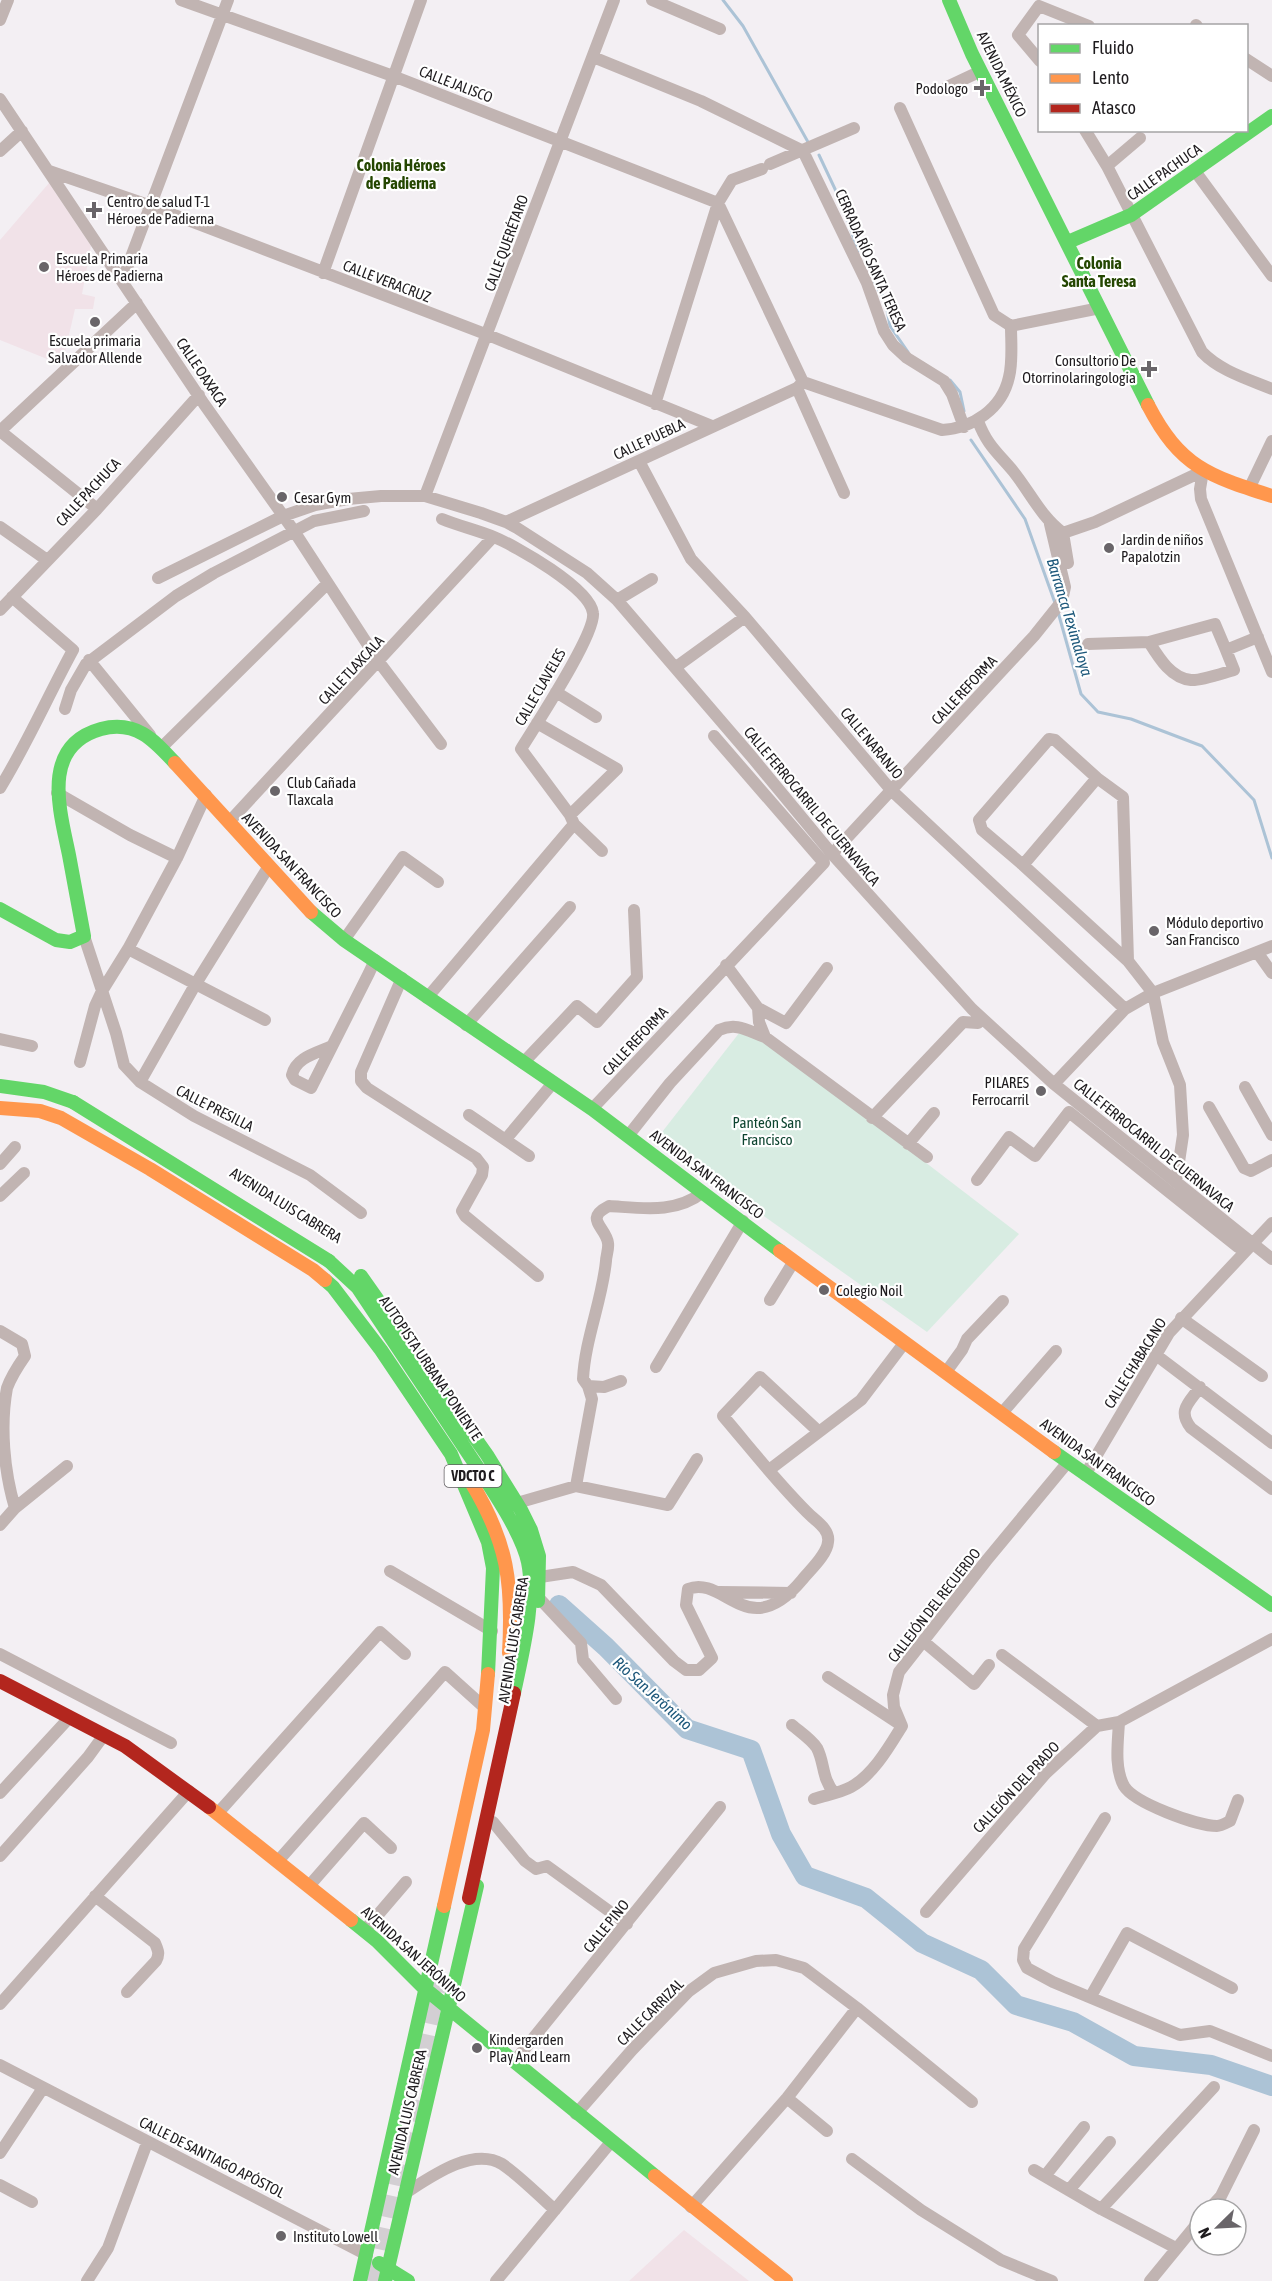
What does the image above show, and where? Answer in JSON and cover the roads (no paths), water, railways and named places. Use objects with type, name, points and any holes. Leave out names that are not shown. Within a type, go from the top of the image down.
[{"type":"main road","name":"AVENIDA MÉXICO","points":[[949,0],[981,71],[1160,428],[1188,463],[1220,479],[1272,496]]},
{"type":"main road","name":"CALLE PACHUCA","points":[[1068,242],[1131,215],[1272,116]]},
{"type":"main road","name":"AVENIDA SAN FRANCISCO","points":[[84,936],[57,793],[59,775],[64,758],[73,746],[87,734],[109,727],[130,728],[157,742],[317,919],[344,940],[592,1109],[1068,1462],[1272,1605]]},
{"type":"main road","points":[[0,909],[56,940],[70,942],[84,936]]},
{"type":"main road","name":"AVENIDA LUIS CABRERA","points":[[0,1084],[41,1084],[110,1115],[330,1250],[365,1279],[448,1407],[465,1423],[517,1503],[531,1530],[539,1556],[540,1577],[534,1596],[519,1711],[386,2275]]},
{"type":"main road","name":"AUTOPISTA URBANA PONIENTE","points":[[0,1084],[44,1092],[73,1102],[327,1266],[351,1295],[368,1310],[505,1509],[522,1542],[534,1596],[521,1659],[462,1897],[508,1659],[518,1622],[520,1594],[518,1565],[514,1551],[484,1491],[368,1310]]},
{"type":"main road","name":"AUTOPISTA URBANA PONIENTE","points":[[0,1098],[27,1101],[67,1114],[327,1266]]},
{"type":"main road","name":"AVENIDA LUIS CABRERA","points":[[0,1108],[40,1111],[61,1118],[313,1270],[333,1287],[381,1350],[451,1454],[488,1542],[493,1568],[494,1597],[480,1741],[360,2281]]},
{"type":"main road","points":[[100,1140],[107,1128],[110,1115]]},
{"type":"main road","points":[[368,1310],[395,1328]]},
{"type":"main road","points":[[368,1310],[381,1350]]},
{"type":"main road","points":[[451,1454],[479,1494],[505,1549],[511,1591],[508,1659]]},
{"type":"main road","points":[[463,1482],[477,1500],[493,1539],[511,1624]]},
{"type":"main road","points":[[531,1530],[534,1596]]},
{"type":"main road","points":[[494,1597],[502,1576]]},
{"type":"main road","name":"AVENIDA SAN JERÓNIMO","points":[[0,1681],[125,1746],[218,1813],[364,1931],[424,1988],[779,2279]]},
{"type":"main road","points":[[437,1933],[450,1940],[465,1940]]},
{"type":"main road","points":[[417,2022],[431,2023],[443,2032]]},
{"type":"main road","name":"CALLE DE SANTIAGO APÓSTOL","points":[[367,2255],[386,2275],[408,2281]]},
{"type":"street","points":[[0,20],[8,0]]},
{"type":"street","name":"CALLE JALISCO","points":[[181,0],[393,76],[718,203]]},
{"type":"street","points":[[122,281],[228,0]]},
{"type":"street","points":[[323,273],[421,0]]},
{"type":"street","name":"CALLE QUERÉTARO","points":[[425,496],[614,0]]},
{"type":"street","points":[[652,0],[720,29]]},
{"type":"street","points":[[1038,59],[1018,34],[1039,6],[1084,24]]},
{"type":"street","points":[[593,57],[701,101],[803,151]]},
{"type":"street","points":[[1248,60],[1272,76]]},
{"type":"street","points":[[947,87],[981,71]]},
{"type":"street","name":"CALLE OAXACA","points":[[0,99],[199,395],[294,531],[379,662],[441,744]]},
{"type":"street","points":[[900,108],[994,315],[1011,326],[1100,308]]},
{"type":"street","points":[[655,404],[718,203],[732,180],[854,128]]},
{"type":"street","points":[[0,151],[22,131]]},
{"type":"street","points":[[1086,132],[1107,166],[1202,352],[1210,361],[1221,367],[1272,389]]},
{"type":"street","points":[[1107,166],[1140,138]]},
{"type":"street","name":"CERRADA RÍO SANTA TERESA","points":[[803,151],[867,283],[884,331],[893,345],[907,357],[944,381],[961,415],[964,427]]},
{"type":"street","name":"CALLE VERACRUZ","points":[[49,171],[151,206],[488,335],[712,426]]},
{"type":"street","points":[[1195,171],[1272,276]]},
{"type":"street","points":[[718,203],[800,385],[844,493]]},
{"type":"street","points":[[97,509],[0,431],[137,303]]},
{"type":"street","points":[[800,385],[942,430],[964,427],[978,421],[996,404],[1006,389],[1010,375],[1011,326]]},
{"type":"street","name":"CALLE PUEBLA","points":[[506,522],[800,385]]},
{"type":"street","name":"CALLE PACHUCA","points":[[0,610],[97,509],[199,395]]},
{"type":"street","points":[[978,421],[984,436],[996,454],[1013,470],[1050,524],[1063,576],[1064,600]]},
{"type":"street","points":[[1249,489],[1272,441]]},
{"type":"street","name":"CALLE NARANJO","points":[[639,460],[692,559],[745,617],[891,790],[1125,1009]]},
{"type":"street","points":[[1063,533],[1095,522],[1203,471]]},
{"type":"street","points":[[1203,471],[1201,499],[1272,672]]},
{"type":"street","name":"CALLE FERROCARRIL DE CUERNAVACA","points":[[158,578],[283,516],[315,505],[348,499],[425,496],[506,522],[587,573],[617,600],[676,667],[828,859],[972,1009],[1054,1084],[1176,1182],[1250,1246],[1272,1259]]},
{"type":"street","points":[[65,709],[79,673],[89,660],[176,596],[214,573],[314,521],[364,510]]},
{"type":"street","name":"CALLE CLAVELES","points":[[442,519],[494,537],[518,549],[572,584],[585,596],[593,611],[593,622],[556,692],[521,749],[572,820]]},
{"type":"street","points":[[1050,524],[1063,533],[1072,591],[1064,600]]},
{"type":"street","points":[[0,527],[47,560]]},
{"type":"street","name":"CALLE TLAXCALA","points":[[229,822],[494,537]]},
{"type":"street","points":[[617,600],[652,579]]},
{"type":"street","points":[[157,742],[327,584]]},
{"type":"street","points":[[0,789],[24,749],[36,721],[74,650],[12,597]]},
{"type":"street","name":"CALLE REFORMA","points":[[592,1109],[828,859],[1064,600]]},
{"type":"street","points":[[676,667],[745,617]]},
{"type":"street","points":[[1088,644],[1149,642],[1215,624],[1234,670],[1192,680],[1174,673],[1162,663],[1149,642]]},
{"type":"street","points":[[1226,650],[1258,637]]},
{"type":"street","name":"AVENIDA SAN FRANCISCO","points":[[89,660],[157,742]]},
{"type":"street","points":[[556,692],[596,717]]},
{"type":"street","points":[[428,998],[572,820],[617,769],[537,723]]},
{"type":"street","points":[[714,736],[828,859]]},
{"type":"street","points":[[1128,961],[1123,798],[1096,778],[1055,740],[1049,738],[979,820],[982,830],[1128,961],[1153,993],[1163,1042],[1180,1085],[1183,1135],[1176,1182]]},
{"type":"street","points":[[1023,865],[1096,778]]},
{"type":"street","points":[[57,793],[130,835],[177,858]]},
{"type":"street","points":[[80,1062],[95,1006],[102,991],[128,949],[177,858],[206,795]]},
{"type":"street","points":[[572,820],[602,851]]},
{"type":"street","points":[[344,940],[403,857],[438,882]]},
{"type":"street","points":[[140,1082],[195,985],[269,866]]},
{"type":"street","points":[[466,1025],[570,907]]},
{"type":"street","points":[[523,1063],[577,1006],[597,1022],[637,977],[634,910]]},
{"type":"street","points":[[84,936],[102,991]]},
{"type":"street","points":[[1054,1084],[1125,1009],[1153,993],[1272,946]]},
{"type":"street","points":[[128,949],[265,1020]]},
{"type":"street","points":[[1257,952],[1272,973]]},
{"type":"street","points":[[332,1046],[375,960]]},
{"type":"street","points":[[726,965],[758,1008],[786,1023],[827,968]]},
{"type":"street","points":[[402,978],[361,1072],[361,1081],[367,1088],[477,1158],[483,1167],[482,1175],[462,1212],[538,1276]]},
{"type":"street","name":"CALLE PRESILLA","points":[[102,991],[124,1065],[140,1082],[194,1116],[310,1175],[361,1213]]},
{"type":"street","points":[[758,1008],[759,1022],[765,1037]]},
{"type":"street","points":[[873,1118],[963,1022],[978,1023]]},
{"type":"street","points":[[628,1136],[670,1083],[719,1030],[729,1025],[765,1037],[927,1157]]},
{"type":"street","points":[[0,1039],[32,1046]]},
{"type":"street","points":[[507,1139],[553,1083]]},
{"type":"street","points":[[1245,1087],[1272,1135]]},
{"type":"street","points":[[1209,1107],[1244,1168],[1251,1171],[1272,1160]]},
{"type":"street","points":[[977,1180],[1009,1137],[1035,1156],[1069,1112],[1238,1247],[1250,1246]]},
{"type":"street","points":[[908,1144],[934,1113]]},
{"type":"street","points":[[469,1115],[529,1156]]},
{"type":"street","points":[[0,1164],[15,1147]]},
{"type":"street","points":[[0,1196],[24,1173]]},
{"type":"street","points":[[576,1486],[592,1399],[583,1379],[584,1360],[605,1271],[608,1242],[599,1228],[596,1217],[600,1211],[609,1206],[676,1207],[703,1192]]},
{"type":"street","points":[[656,1367],[743,1221]]},
{"type":"street","name":"CALLE CHABACANO","points":[[1085,1474],[1169,1333],[1272,1224]]},
{"type":"street","points":[[770,1300],[794,1261]]},
{"type":"street","points":[[946,1372],[967,1339],[1003,1301]]},
{"type":"street","points":[[1182,1318],[1262,1376]]},
{"type":"street","points":[[0,1331],[22,1344],[25,1356],[8,1386],[4,1402],[3,1443],[7,1482],[15,1508]]},
{"type":"street","points":[[769,1470],[861,1400],[904,1342]]},
{"type":"street","points":[[1002,1413],[1056,1351]]},
{"type":"street","points":[[1156,1355],[1272,1443]]},
{"type":"street","points":[[540,1577],[573,1572],[601,1585],[674,1661],[686,1670],[699,1670],[712,1658],[686,1605],[687,1589],[694,1587],[718,1592],[739,1604],[757,1608],[772,1604],[791,1593],[828,1543],[827,1532],[788,1494],[723,1416],[760,1377],[818,1431]]},
{"type":"street","points":[[588,1386],[604,1387],[621,1381]]},
{"type":"street","points":[[1200,1387],[1185,1409],[1184,1419],[1191,1428],[1272,1489]]},
{"type":"street","points":[[517,1503],[576,1486],[668,1505],[697,1460]]},
{"type":"street","name":"CALLEJÓN DEL RECUERDO","points":[[902,1726],[894,1707],[893,1695],[899,1672],[986,1560],[1068,1462]]},
{"type":"street","points":[[0,1525],[15,1508],[67,1466]]},
{"type":"street","points":[[390,1571],[492,1631]]},
{"type":"street","points":[[534,1596],[581,1643],[583,1660],[616,1699]]},
{"type":"street","points":[[218,1813],[380,1632],[405,1654]]},
{"type":"street","points":[[1002,1654],[1097,1726],[1119,1722],[1272,1639]]},
{"type":"street","points":[[924,1641],[974,1684],[989,1665]]},
{"type":"street","points":[[0,1654],[171,1743]]},
{"type":"street","points":[[278,1861],[445,1672],[485,1708]]},
{"type":"street","points":[[814,1799],[850,1788],[864,1778],[888,1749],[902,1726],[828,1677]]},
{"type":"street","points":[[0,1793],[70,1717]]},
{"type":"street","points":[[1119,1722],[1118,1770],[1124,1787],[1133,1796],[1170,1814],[1219,1827],[1230,1821],[1238,1800]]},
{"type":"street","points":[[792,1725],[812,1742],[818,1751],[826,1782],[834,1793]]},
{"type":"street","name":"CALLEJÓN DEL PRADO","points":[[926,1912],[1046,1773],[1097,1726]]},
{"type":"street","points":[[0,1856],[88,1757],[104,1735]]},
{"type":"street","points":[[0,2004],[189,1791]]},
{"type":"street","name":"CALLE PINO","points":[[514,2062],[720,1807]]},
{"type":"street","points":[[1105,1818],[1024,1948],[1023,1960],[1027,1968],[1053,1982],[1180,2035],[1210,2031],[1272,2056]]},
{"type":"street","points":[[493,1822],[536,1869],[547,1866],[627,1924]]},
{"type":"street","points":[[309,1886],[364,1823],[392,1848]]},
{"type":"street","points":[[364,1931],[406,1882]]},
{"type":"street","points":[[95,1896],[155,1943],[158,1950],[159,1956],[156,1961],[127,1992]]},
{"type":"street","points":[[1091,1996],[1127,1933],[1232,1988]]},
{"type":"street","name":"CALLE CARRIZAL","points":[[576,2114],[632,2050],[688,1992],[714,1973],[756,1961],[776,1960],[804,1968],[972,2102]]},
{"type":"street","points":[[692,2207],[787,2098],[857,2008]]},
{"type":"street","name":"CALLE DE SANTIAGO APÓSTOL","points":[[0,2065],[367,2255]]},
{"type":"street","points":[[1101,2209],[1214,2087]]},
{"type":"street","points":[[0,2153],[42,2088]]},
{"type":"street","points":[[787,2098],[827,2131]]},
{"type":"street","points":[[1084,2127],[1039,2173],[1101,2209],[1176,2248]]},
{"type":"street","points":[[1220,2197],[1254,2130]]},
{"type":"street","points":[[496,2281],[611,2142]]},
{"type":"street","points":[[1069,2190],[1110,2142]]},
{"type":"street","points":[[87,2281],[108,2248],[147,2143]]},
{"type":"street","points":[[404,2194],[445,2168],[476,2158],[500,2163],[555,2210]]},
{"type":"street","points":[[852,2159],[921,2210],[1001,2260],[1052,2281]]},
{"type":"street","points":[[0,2185],[32,2202]]},
{"type":"street","points":[[1150,2281],[1188,2234]]},
{"type":"waterway","points":[[723,0],[743,26],[808,142]]},
{"type":"waterway","points":[[819,155],[843,206],[858,251]]},
{"type":"waterway","points":[[872,281],[885,299],[890,326],[908,352]]},
{"type":"waterway","points":[[950,380],[960,392],[964,411]]},
{"type":"waterway","name":"Barranca Teximaloya","points":[[971,440],[1025,519],[1055,603]]},
{"type":"waterway","name":"Barranca Teximaloya","points":[[1058,612],[1081,694],[1098,712],[1131,719],[1202,746],[1254,800],[1272,858]]},
{"type":"waterway","name":"Río San Jerónimo","points":[[559,1605],[606,1647],[687,1729],[751,1750],[781,1834],[805,1876],[866,1898],[922,1943],[981,1970],[1016,2005],[1073,2022],[1134,2056],[1211,2065],[1272,2086]]},
{"type":"tunnel","points":[[370,2281],[437,1977]]},
{"type":"place","name":"Podologo","points":[[982,88]]},
{"type":"place","name":"Centro de salud T-1 Héroes de Padierna","points":[[94,210]]},
{"type":"place","name":"Escuela Primaria Héroes de Padierna","points":[[44,267]]},
{"type":"place","name":"Escuela primaria Salvador Allende","points":[[95,322]]},
{"type":"place","name":"Consultorio De Otorrinolaringologia","points":[[1149,369]]},
{"type":"place","name":"Cesar Gym","points":[[282,497]]},
{"type":"place","name":"Jardin de niños Papalotzin","points":[[1109,548]]},
{"type":"place","name":"Club Cañada Tlaxcala","points":[[275,791]]},
{"type":"place","name":"Módulo deportivo San Francisco","points":[[1154,931]]},
{"type":"place","name":"PILARES Ferrocarril","points":[[1041,1091]]},
{"type":"place","name":"Colegio Noil","points":[[824,1290]]},
{"type":"place","name":"Kindergarden Play And Learn","points":[[477,2048]]},
{"type":"place","name":"Instituto Lowell","points":[[281,2236]]},
{"type":"district","name":"Colonia Héroes de Padierna","points":[[401,174]]},
{"type":"district","name":"Colonia Santa Teresa","points":[[1099,272]]},
{"type":"park label","name":"Panteón San Francisco","points":[[767,1130]]}]
